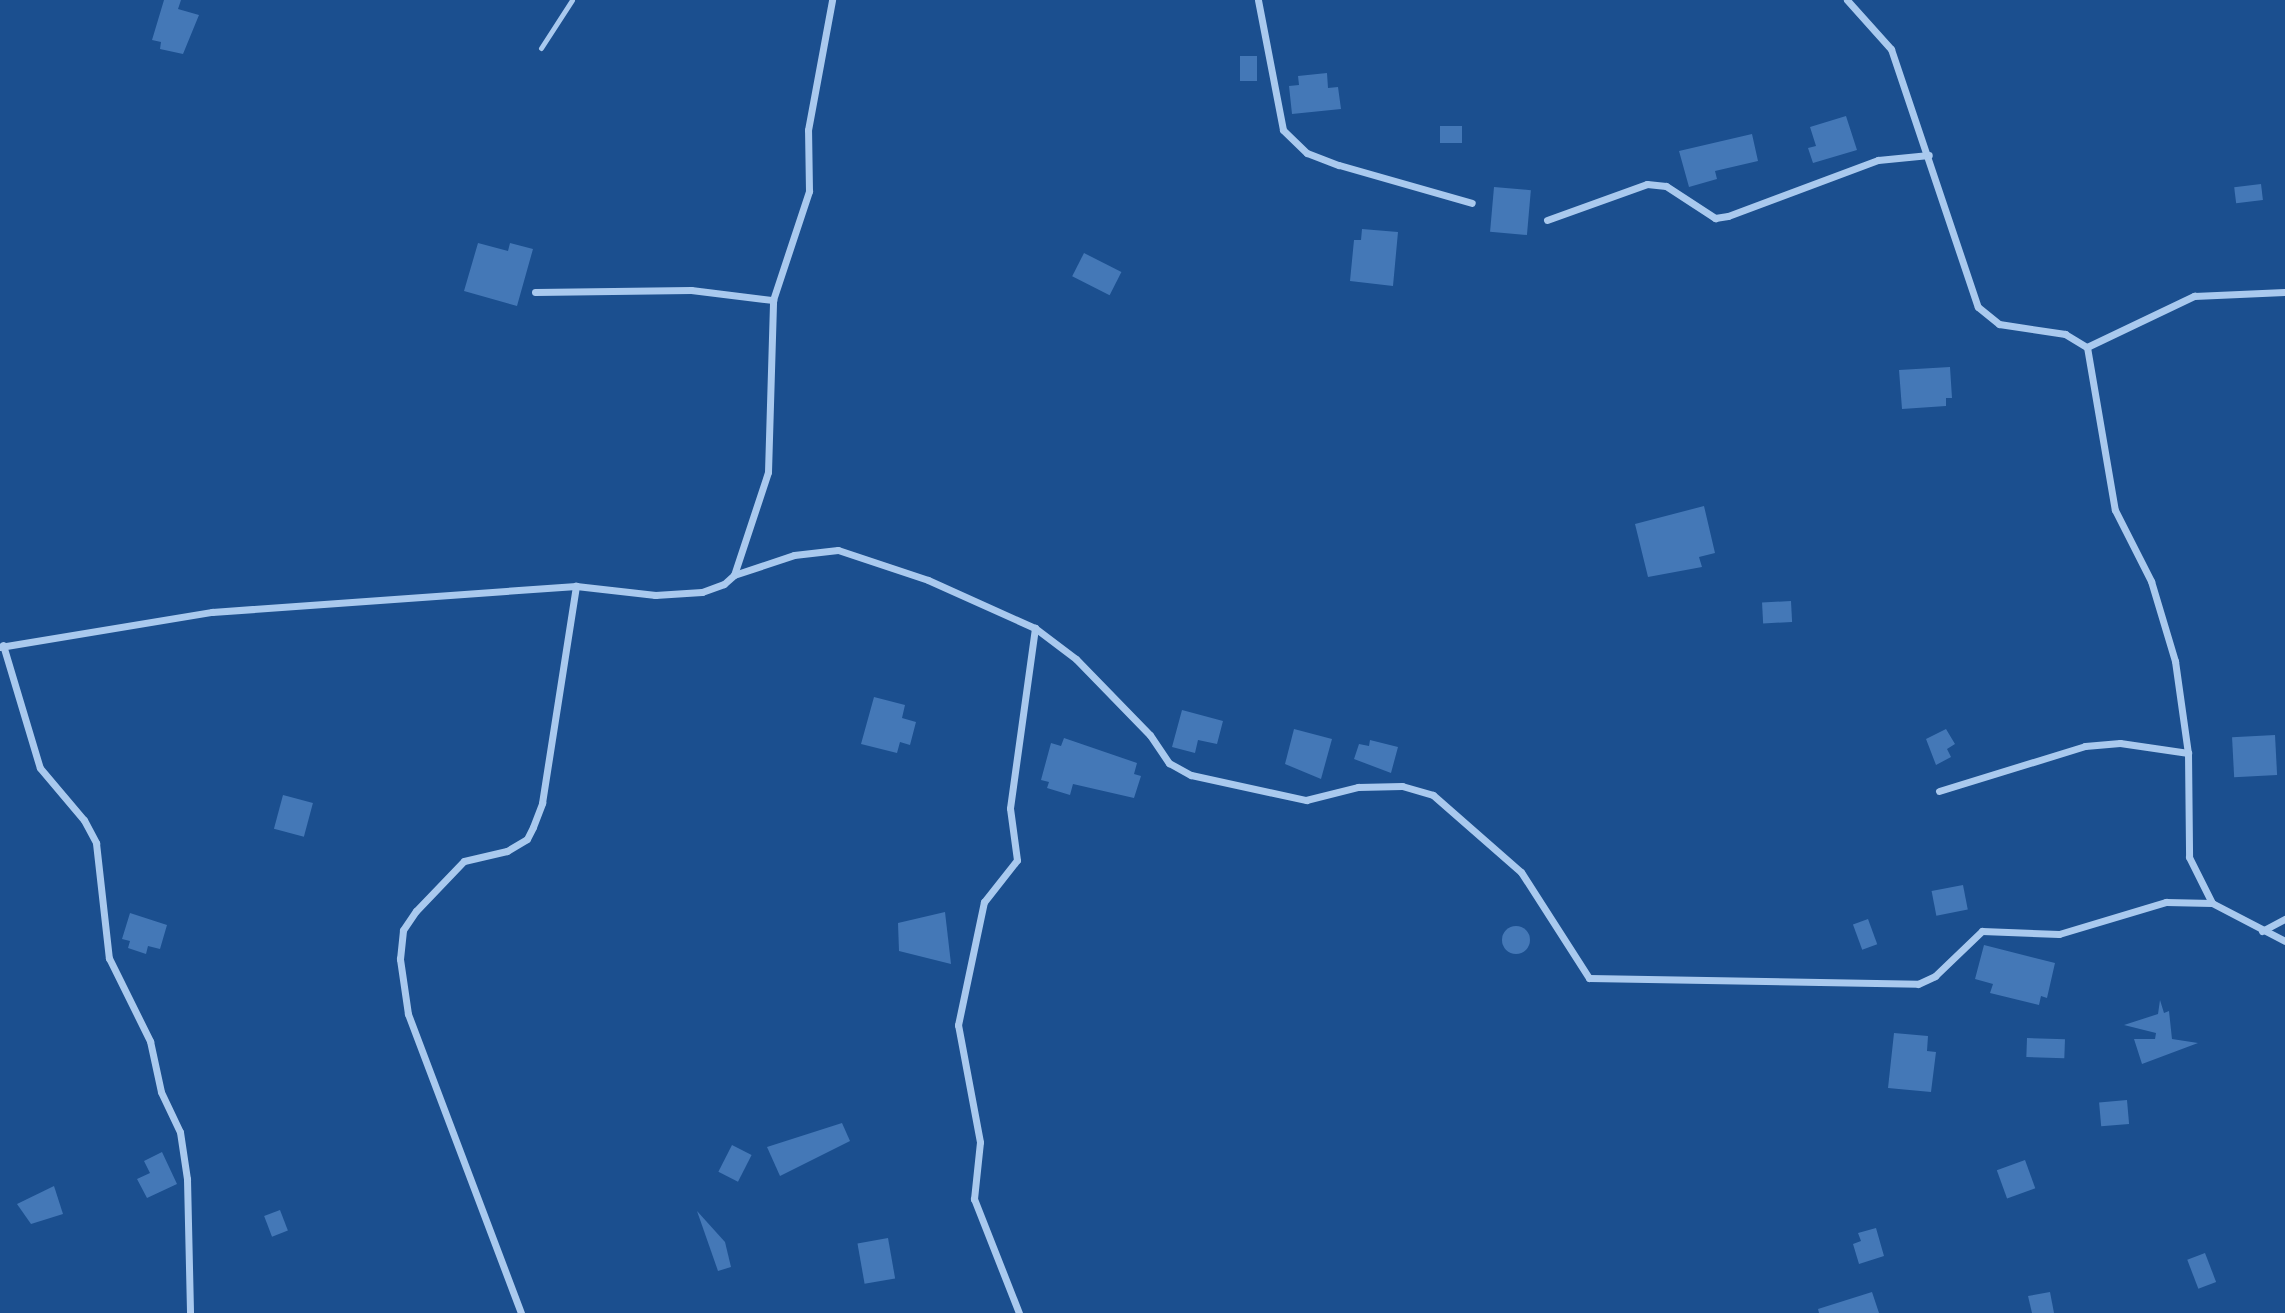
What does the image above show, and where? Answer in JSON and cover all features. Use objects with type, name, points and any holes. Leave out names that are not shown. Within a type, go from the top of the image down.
[{"type":"street","points":[[734,575],[768,472],[773,300],[809,191],[808,130],[832,0]]},
{"type":"street","points":[[1258,0],[1283,130],[1307,153],[1472,203]]},
{"type":"street","points":[[1847,0],[1891,49],[1929,155],[1978,307],[1999,324],[2064,334],[2087,347]]},
{"type":"street","points":[[1547,220],[1647,184],[1666,186],[1715,218],[1728,216],[1878,160],[1929,155]]},
{"type":"street","points":[[535,292],[691,290],[773,300]]},
{"type":"street","points":[[2087,347],[2194,296],[2285,292]]},
{"type":"street","points":[[2087,347],[2115,510],[2151,581],[2168,633],[2188,753],[2189,857],[2212,903]]},
{"type":"street","points":[[190,1313],[187,1179],[180,1132],[161,1092],[150,1041],[109,958],[96,843],[84,820],[40,768],[2,646],[212,612],[576,586],[655,594],[702,592],[734,575],[794,555],[838,550],[928,580],[1035,628],[1076,659],[1175,768],[1306,800],[1358,787],[1402,786],[1439,799],[1521,872],[1589,978],[1918,984],[1935,976],[1982,931],[2059,934],[2166,902],[2212,903],[2285,941]]},
{"type":"street","points":[[521,1313],[408,1014],[400,959],[404,930],[416,911],[464,862],[507,851],[527,839],[533,827],[542,803],[576,586]]},
{"type":"street","points":[[1018,1313],[974,1199],[980,1142],[958,1025],[984,902],[1017,860],[1010,808],[1035,628]]},
{"type":"street","points":[[1938,791],[2085,746],[2120,743],[2188,753]]},
{"type":"street","points":[[2262,931],[2285,919]]},
{"type":"lane","points":[[541,48],[572,0]]},
{"type":"building","points":[[164,0],[181,0],[178,9],[199,15],[183,54],[160,49],[161,42],[152,40]]},
{"type":"building","points":[[1240,56],[1257,56],[1257,81],[1240,81]]},
{"type":"building","points":[[1327,73],[1328,88],[1338,87],[1341,109],[1292,114],[1289,86],[1299,85],[1298,76]]},
{"type":"building","points":[[1846,116],[1857,150],[1813,163],[1808,148],[1816,146],[1810,127]]},
{"type":"building","points":[[1440,126],[1462,126],[1462,143],[1440,143]]},
{"type":"building","points":[[1752,134],[1758,161],[1715,171],[1717,179],[1689,187],[1679,151]]},
{"type":"building","points":[[2261,184],[2263,200],[2236,203],[2234,187]]},
{"type":"building","points":[[1494,187],[1531,190],[1527,235],[1490,232]]},
{"type":"building","points":[[1362,229],[1398,232],[1393,286],[1350,281],[1354,240],[1361,240]]},
{"type":"building","points":[[478,243],[508,251],[510,243],[533,249],[517,306],[464,291]]},
{"type":"building","points":[[1084,253],[1121,272],[1110,295],[1072,276]]},
{"type":"building","points":[[1950,367],[1952,398],[1946,398],[1946,406],[1902,409],[1899,370]]},
{"type":"building","points":[[1704,506],[1715,553],[1699,557],[1702,567],[1648,577],[1635,524]]},
{"type":"building","points":[[1791,601],[1792,622],[1763,623],[1762,603]]},
{"type":"building","points":[[874,697],[905,705],[902,718],[916,722],[910,745],[900,742],[897,753],[861,744]]},
{"type":"building","points":[[1182,710],[1223,721],[1217,744],[1198,740],[1195,753],[1172,747]]},
{"type":"building","points":[[1294,729],[1332,739],[1321,779],[1285,764]]},
{"type":"building","points":[[1946,729],[1955,744],[1947,749],[1951,757],[1936,765],[1926,739]]},
{"type":"building","points":[[2275,735],[2277,775],[2234,777],[2232,737]]},
{"type":"building","points":[[1064,738],[1137,763],[1134,774],[1141,776],[1134,798],[1073,784],[1070,795],[1047,788],[1049,782],[1041,780],[1051,743],[1061,746]]},
{"type":"building","points":[[1370,740],[1398,747],[1391,773],[1354,759],[1359,744],[1369,746]]},
{"type":"building","points":[[283,795],[313,803],[304,837],[274,829]]},
{"type":"building","points":[[1963,885],[1968,910],[1936,916],[1932,891]]},
{"type":"building","points":[[945,912],[951,964],[899,951],[898,923]]},
{"type":"building","points":[[130,913],[167,925],[160,949],[148,946],[146,954],[128,948],[130,941],[122,939]]},
{"type":"building","points":[[1868,919],[1877,944],[1862,950],[1853,924]]},
{"type":"building","points":[[1516,926],[1526,930],[1530,940],[1526,950],[1516,954],[1506,950],[1502,940],[1506,930]]},
{"type":"building","points":[[1984,945],[2055,963],[2047,998],[2041,996],[2039,1005],[1990,993],[1993,984],[1975,979]]},
{"type":"building","points":[[2160,1000],[2164,1013],[2169,1011],[2172,1039],[2198,1043],[2142,1064],[2134,1039],[2155,1039],[2156,1033],[2124,1025],[2158,1014]]},
{"type":"building","points":[[1894,1033],[1928,1036],[1927,1051],[1936,1052],[1931,1092],[1888,1088]]},
{"type":"building","points":[[2027,1038],[2065,1039],[2064,1058],[2026,1057]]},
{"type":"building","points":[[2127,1100],[2129,1124],[2101,1126],[2099,1102]]},
{"type":"building","points":[[842,1123],[850,1141],[780,1176],[767,1147]]},
{"type":"building","points":[[732,1145],[752,1155],[738,1182],[718,1172]]},
{"type":"building","points":[[162,1152],[177,1184],[147,1198],[137,1179],[150,1173],[144,1161]]},
{"type":"building","points":[[2025,1160],[2035,1188],[2007,1198],[1997,1170]]},
{"type":"building","points":[[54,1186],[63,1214],[31,1224],[17,1204]]},
{"type":"building","points":[[280,1210],[288,1231],[272,1237],[264,1216]]},
{"type":"building","points":[[697,1211],[725,1242],[731,1267],[718,1271]]},
{"type":"building","points":[[1876,1228],[1884,1256],[1859,1264],[1853,1244],[1861,1241],[1858,1233]]},
{"type":"building","points":[[888,1238],[895,1278],[865,1284],[857,1243]]},
{"type":"building","points":[[2205,1253],[2216,1282],[2198,1289],[2187,1260]]},
{"type":"building","points":[[1872,1292],[1879,1313],[1819,1313],[1818,1309]]},
{"type":"building","points":[[2050,1292],[2054,1313],[2032,1313],[2028,1296]]}]
